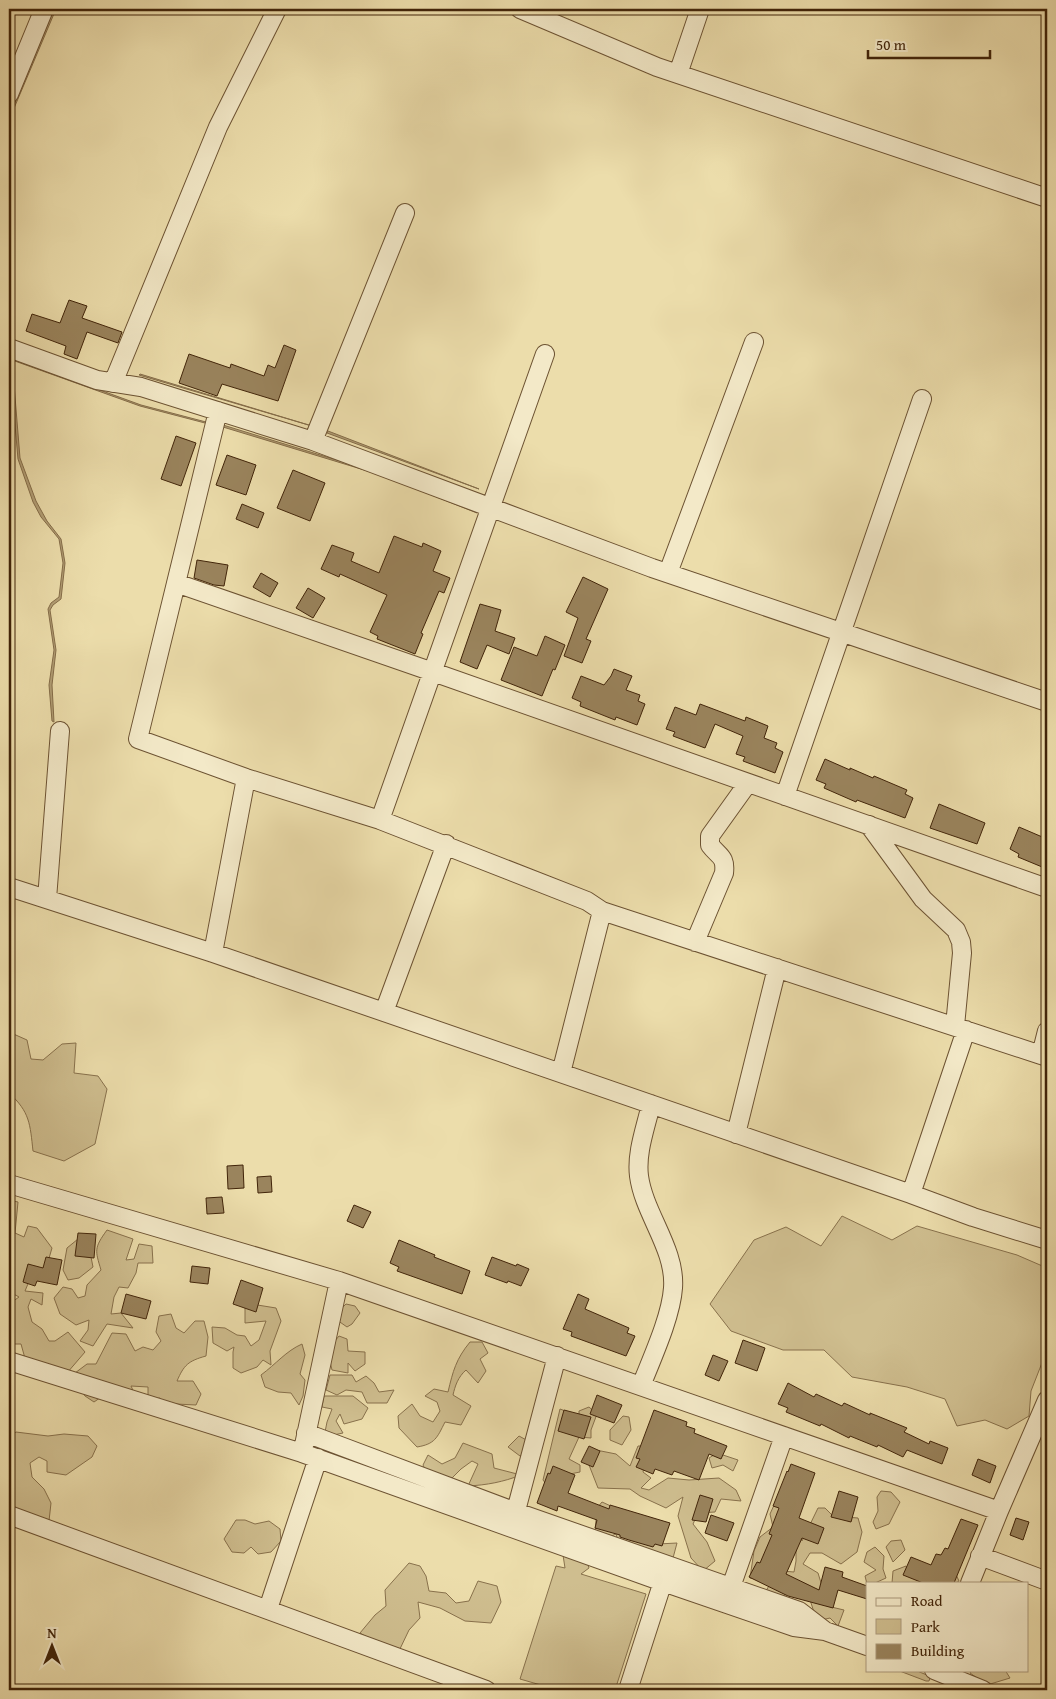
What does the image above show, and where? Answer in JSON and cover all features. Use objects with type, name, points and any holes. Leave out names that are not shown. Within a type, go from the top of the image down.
[{"type":"street","points":[[9,94],[44,9]]},
{"type":"street","points":[[113,383],[218,127],[277,9]]},
{"type":"street","points":[[520,9],[657,67],[1047,198]]},
{"type":"street","points":[[678,74],[700,9]]},
{"type":"street","points":[[313,441],[405,213]]},
{"type":"street","points":[[668,573],[754,342]]},
{"type":"street","points":[[9,348],[97,380],[141,387],[313,441],[668,573],[1047,702]]},
{"type":"street","points":[[380,820],[545,354]]},
{"type":"street","points":[[785,796],[840,632],[922,399]]},
{"type":"street","points":[[218,411],[138,740],[246,778],[380,820],[446,844],[587,901],[602,911],[1044,1056],[1047,1031]]},
{"type":"street","points":[[176,583],[1047,888]]},
{"type":"street","points":[[47,899],[60,730]]},
{"type":"street","points":[[213,954],[246,778]]},
{"type":"street","points":[[695,942],[724,873],[725,864],[722,857],[710,845],[710,836],[748,783]]},
{"type":"street","points":[[868,825],[923,899],[956,930],[961,942],[960,1028],[911,1194]]},
{"type":"street","points":[[384,1012],[446,844]]},
{"type":"street","points":[[9,887],[384,1012],[1047,1240]]},
{"type":"street","points":[[561,1073],[602,911]]},
{"type":"street","points":[[736,1134],[777,968]]},
{"type":"street","points":[[641,1386],[670,1309],[674,1288],[672,1265],[648,1206],[639,1175],[639,1152],[651,1104]]},
{"type":"street","points":[[9,1184],[339,1281],[999,1511]]},
{"type":"street","points":[[268,1609],[310,1455],[306,1433],[339,1281]]},
{"type":"street","points":[[514,1520],[557,1356]]},
{"type":"street","points":[[9,1361],[514,1520],[668,1565],[799,1611],[826,1631]]},
{"type":"street","points":[[970,1582],[999,1511],[1043,1420],[1047,1400]]},
{"type":"street","points":[[306,1433],[663,1582],[794,1627],[826,1631],[866,1646]]},
{"type":"street","points":[[731,1586],[784,1436]]},
{"type":"street","points":[[9,1514],[486,1690]]},
{"type":"street","points":[[980,1556],[1047,1581]]},
{"type":"street","points":[[628,1690],[668,1565]]},
{"type":"street","points":[[940,1672],[983,1690]]},
{"type":"green space","points":[[9,1032],[27,1040],[31,1059],[43,1060],[62,1044],[76,1043],[74,1073],[98,1076],[107,1089],[95,1144],[64,1161],[33,1151],[28,1119],[21,1106],[9,1093]]},
{"type":"green space","points":[[9,1200],[18,1202],[15,1233],[24,1237],[28,1226],[37,1228],[52,1248],[47,1265],[30,1279],[25,1291],[43,1293],[42,1305],[31,1299],[28,1307],[32,1322],[42,1329],[49,1341],[55,1341],[68,1332],[85,1352],[61,1380],[26,1362],[21,1344],[9,1344],[9,1304],[19,1297],[10,1292],[9,1289]]},
{"type":"green space","points":[[842,1216],[892,1240],[917,1226],[1017,1255],[1047,1268],[1047,1350],[1031,1391],[1029,1416],[1007,1429],[985,1420],[957,1426],[945,1399],[907,1387],[852,1377],[824,1350],[783,1350],[731,1331],[710,1304],[754,1240],[786,1227],[821,1246]]},
{"type":"green space","points":[[107,1230],[133,1239],[126,1260],[134,1259],[139,1244],[152,1246],[153,1263],[138,1263],[136,1273],[128,1288],[119,1287],[114,1297],[111,1314],[121,1313],[133,1328],[107,1324],[93,1346],[80,1341],[88,1330],[89,1320],[76,1325],[60,1314],[54,1298],[63,1287],[72,1289],[78,1298],[85,1296],[87,1285],[101,1270],[97,1249]]},
{"type":"green space","points":[[78,1239],[90,1252],[93,1267],[79,1278],[68,1280],[63,1270],[67,1248]]},
{"type":"green space","points":[[245,1303],[276,1308],[281,1321],[270,1351],[271,1365],[263,1360],[257,1367],[241,1373],[233,1368],[234,1347],[227,1351],[213,1343],[212,1327],[225,1328],[237,1335],[245,1336],[251,1346],[259,1340],[266,1321],[245,1323]]},
{"type":"green space","points":[[346,1304],[355,1306],[360,1313],[352,1324],[347,1327],[337,1320],[341,1309]]},
{"type":"green space","points":[[171,1314],[176,1328],[184,1333],[195,1321],[204,1321],[208,1337],[206,1356],[187,1364],[177,1381],[193,1381],[201,1394],[196,1405],[176,1404],[162,1415],[160,1398],[148,1400],[148,1387],[131,1386],[137,1399],[110,1391],[94,1402],[85,1396],[71,1376],[87,1364],[96,1364],[112,1333],[126,1334],[135,1351],[143,1347],[153,1350],[161,1341],[156,1332],[159,1316]]},
{"type":"green space","points":[[339,1336],[347,1339],[348,1351],[365,1352],[365,1364],[355,1371],[348,1363],[348,1373],[332,1370],[331,1351]]},
{"type":"green space","points":[[470,1342],[482,1342],[488,1353],[480,1359],[486,1371],[478,1383],[466,1370],[457,1382],[453,1395],[471,1406],[461,1425],[445,1422],[432,1442],[417,1447],[399,1428],[398,1416],[412,1404],[420,1416],[433,1422],[440,1411],[437,1402],[425,1396],[434,1389],[448,1392],[461,1354]]},
{"type":"green space","points":[[302,1344],[305,1355],[300,1374],[305,1380],[303,1396],[299,1405],[291,1393],[278,1392],[265,1387],[261,1375],[286,1354]]},
{"type":"green space","points":[[330,1375],[352,1375],[356,1382],[366,1376],[374,1383],[379,1392],[394,1390],[387,1403],[367,1403],[362,1392],[346,1390],[337,1395],[326,1390]]},
{"type":"green space","points":[[324,1396],[353,1396],[368,1408],[362,1419],[344,1424],[340,1414],[336,1421],[343,1433],[324,1437],[332,1409],[322,1407]]},
{"type":"green space","points":[[589,1407],[597,1414],[591,1430],[591,1438],[579,1437],[569,1459],[580,1465],[580,1472],[570,1474],[551,1490],[543,1480],[560,1409],[571,1413],[579,1419],[579,1411]]},
{"type":"green space","points":[[623,1416],[629,1417],[631,1430],[622,1445],[610,1440],[610,1430]]},
{"type":"green space","points":[[16,1432],[48,1436],[64,1434],[88,1436],[97,1446],[92,1457],[66,1475],[47,1472],[47,1461],[39,1457],[30,1463],[32,1477],[44,1489],[51,1503],[49,1521],[29,1527],[9,1528],[9,1437]]},
{"type":"green space","points":[[519,1436],[530,1442],[529,1450],[520,1456],[508,1447]]},
{"type":"green space","points":[[463,1443],[492,1454],[494,1468],[521,1475],[495,1483],[468,1486],[478,1464],[472,1461],[452,1478],[429,1478],[423,1465],[428,1455],[442,1464],[455,1458]]},
{"type":"green space","points":[[638,1446],[648,1446],[643,1472],[651,1478],[641,1488],[649,1490],[668,1478],[689,1480],[719,1478],[736,1490],[741,1501],[721,1499],[715,1512],[698,1513],[693,1524],[707,1542],[715,1561],[703,1571],[691,1558],[678,1516],[683,1497],[666,1508],[640,1496],[630,1489],[598,1488],[589,1465],[596,1450],[616,1454],[630,1466]]},
{"type":"green space","points":[[717,1453],[738,1460],[733,1471],[723,1465],[712,1468],[709,1458]]},
{"type":"green space","points":[[784,1483],[802,1541],[818,1508],[825,1508],[833,1516],[858,1518],[862,1532],[857,1552],[841,1564],[822,1553],[810,1553],[803,1564],[818,1573],[822,1586],[817,1593],[827,1606],[844,1610],[838,1626],[830,1618],[817,1621],[809,1597],[788,1592],[779,1602],[763,1596],[773,1579],[782,1571],[794,1572],[796,1547],[764,1554],[761,1580],[750,1578],[754,1551],[760,1537],[773,1527],[770,1514]]},
{"type":"green space","points":[[881,1491],[891,1492],[900,1502],[889,1524],[876,1529],[873,1522],[878,1511],[877,1497]]},
{"type":"green space","points":[[602,1502],[613,1507],[658,1544],[677,1543],[673,1558],[619,1545],[616,1534],[605,1539],[595,1532],[597,1508]]},
{"type":"green space","points":[[236,1520],[245,1520],[255,1524],[269,1521],[280,1529],[281,1541],[271,1552],[258,1554],[251,1547],[244,1553],[232,1552],[224,1539]]},
{"type":"green space","points":[[901,1540],[905,1550],[893,1562],[886,1547],[891,1541]]},
{"type":"green space","points":[[875,1547],[884,1556],[883,1569],[886,1578],[877,1582],[866,1582],[865,1576],[876,1570],[864,1562],[867,1552]]},
{"type":"green space","points":[[584,1553],[589,1568],[581,1574],[646,1594],[615,1690],[558,1690],[520,1679],[556,1566],[565,1568],[563,1555]]},
{"type":"green space","points":[[409,1563],[420,1566],[426,1576],[429,1591],[446,1593],[456,1603],[469,1601],[478,1581],[497,1586],[501,1602],[491,1623],[465,1621],[440,1608],[418,1602],[420,1618],[409,1630],[398,1653],[360,1633],[375,1615],[386,1606],[385,1590]]},
{"type":"green space","points":[[906,1566],[909,1574],[952,1566],[959,1581],[892,1582],[893,1571]]},
{"type":"green space","points":[[866,1586],[866,1598],[862,1593]]},
{"type":"green space","points":[[902,1672],[920,1672],[929,1676],[929,1681]]},
{"type":"green space","points":[[1006,1672],[1010,1678],[987,1685],[970,1673]]},
{"type":"shaded area","points":[[54,9],[56,9],[9,120],[9,117]]},
{"type":"shaded area","points":[[9,357],[141,405],[206,422],[140,406],[12,360],[20,458],[36,501],[47,521],[61,539],[65,563],[61,599],[50,610],[56,650],[52,685],[54,722],[52,721],[49,685],[54,650],[48,609],[51,603],[59,597],[63,563],[59,539],[41,517],[33,502],[18,459]]},
{"type":"shaded area","points":[[140,374],[312,426],[139,375]]},
{"type":"shaded area","points":[[223,425],[385,475],[478,511],[477,513],[384,476],[223,427]]},
{"type":"shaded area","points":[[328,431],[479,489],[327,433]]},
{"type":"building","points":[[69,300],[87,306],[82,318],[122,332],[118,343],[87,332],[77,359],[64,354],[66,346],[26,331],[32,314],[60,323]]},
{"type":"building","points":[[284,345],[296,350],[278,401],[222,384],[217,396],[179,383],[189,354],[230,368],[231,364],[264,376],[268,365],[275,368]]},
{"type":"building","points":[[176,436],[196,443],[181,486],[161,479]]},
{"type":"building","points":[[227,455],[256,465],[246,495],[216,485]]},
{"type":"building","points":[[293,470],[325,483],[310,521],[277,508]]},
{"type":"building","points":[[242,504],[264,513],[258,528],[236,519]]},
{"type":"building","points":[[394,536],[422,547],[423,543],[441,551],[433,571],[450,578],[444,593],[439,591],[421,633],[423,634],[415,654],[377,639],[378,636],[370,632],[387,595],[340,574],[339,577],[321,569],[332,545],[354,553],[351,561],[379,573]]},
{"type":"building","points":[[197,560],[228,565],[224,586],[214,585],[194,578]]},
{"type":"building","points":[[261,573],[278,583],[270,597],[253,587]]},
{"type":"building","points":[[583,577],[608,589],[586,639],[591,641],[582,663],[564,656],[578,618],[566,612]]},
{"type":"building","points":[[308,588],[325,598],[313,618],[296,608]]},
{"type":"building","points":[[480,604],[501,610],[495,631],[515,638],[509,654],[487,645],[477,669],[460,662]]},
{"type":"building","points":[[545,636],[565,645],[542,696],[501,680],[514,647],[537,656]]},
{"type":"building","points":[[614,669],[632,676],[626,690],[640,695],[638,701],[645,704],[637,725],[616,717],[615,720],[580,706],[581,702],[572,698],[581,676],[604,685]]},
{"type":"building","points":[[700,704],[745,721],[746,717],[768,726],[764,738],[777,743],[775,748],[783,752],[775,773],[743,761],[745,757],[736,754],[743,736],[715,724],[705,748],[673,736],[675,732],[666,729],[675,707],[696,715]]},
{"type":"building","points":[[825,759],[907,790],[905,794],[913,798],[905,818],[857,800],[856,802],[824,788],[826,784],[816,780]]},
{"type":"building","points":[[939,804],[985,823],[977,844],[930,828]]},
{"type":"building","points":[[1019,827],[1047,839],[1047,869],[1018,857],[1019,854],[1010,849]]},
{"type":"building","points":[[243,1165],[244,1188],[228,1189],[227,1166]]},
{"type":"building","points":[[271,1176],[272,1192],[258,1193],[257,1177]]},
{"type":"building","points":[[222,1197],[224,1213],[207,1214],[206,1198]]},
{"type":"building","points":[[354,1205],[371,1212],[363,1228],[347,1221]]},
{"type":"building","points":[[78,1233],[96,1234],[94,1258],[75,1256]]},
{"type":"building","points":[[399,1240],[435,1255],[434,1257],[470,1271],[462,1294],[397,1271],[399,1267],[390,1263]]},
{"type":"building","points":[[46,1257],[62,1260],[57,1285],[37,1281],[35,1286],[23,1282],[28,1264],[43,1268]]},
{"type":"building","points":[[492,1257],[529,1269],[521,1286],[485,1275]]},
{"type":"building","points":[[192,1266],[210,1268],[208,1284],[190,1282]]},
{"type":"building","points":[[241,1280],[263,1288],[256,1312],[233,1304]]},
{"type":"building","points":[[126,1294],[151,1301],[146,1319],[121,1313]]},
{"type":"building","points":[[578,1294],[589,1299],[585,1309],[629,1328],[627,1333],[635,1336],[626,1356],[571,1336],[572,1332],[563,1329]]},
{"type":"building","points":[[743,1340],[765,1348],[757,1371],[735,1363]]},
{"type":"building","points":[[713,1355],[728,1361],[719,1381],[705,1375]]},
{"type":"building","points":[[788,1383],[814,1397],[816,1394],[842,1406],[844,1403],[870,1415],[870,1413],[907,1428],[904,1432],[929,1444],[930,1441],[948,1448],[942,1464],[907,1450],[903,1457],[878,1445],[877,1447],[850,1436],[849,1438],[821,1424],[820,1426],[786,1412],[788,1408],[778,1404]]},
{"type":"building","points":[[597,1395],[622,1405],[614,1423],[590,1414]]},
{"type":"building","points":[[564,1410],[591,1417],[584,1439],[558,1431]]},
{"type":"building","points":[[654,1410],[687,1422],[686,1426],[695,1429],[694,1433],[727,1446],[721,1459],[709,1454],[699,1480],[674,1471],[672,1475],[655,1469],[653,1474],[636,1467],[640,1459],[636,1458]]},
{"type":"building","points":[[589,1446],[600,1451],[593,1467],[581,1462]]},
{"type":"building","points":[[978,1459],[996,1466],[990,1483],[972,1475]]},
{"type":"building","points":[[791,1464],[815,1473],[799,1518],[824,1528],[818,1544],[802,1538],[786,1574],[819,1590],[825,1567],[843,1572],[842,1577],[866,1586],[866,1599],[838,1590],[833,1608],[788,1596],[749,1577],[757,1562],[760,1563],[772,1535],[769,1534],[779,1508],[773,1506]]},
{"type":"building","points":[[553,1466],[575,1475],[568,1493],[609,1509],[610,1505],[670,1523],[662,1546],[655,1544],[653,1547],[620,1537],[620,1535],[595,1528],[597,1520],[558,1506],[557,1511],[537,1503],[548,1473],[550,1474]]},
{"type":"building","points":[[839,1491],[858,1497],[851,1522],[831,1517]]},
{"type":"building","points":[[700,1495],[713,1499],[706,1522],[692,1520]]},
{"type":"building","points":[[711,1515],[734,1523],[727,1541],[705,1533]]},
{"type":"building","points":[[1016,1518],[1029,1522],[1023,1540],[1010,1535]]},
{"type":"building","points":[[961,1519],[978,1525],[954,1582],[920,1582],[903,1575],[911,1557],[931,1565],[936,1554],[941,1555],[945,1548],[948,1549]]}]
